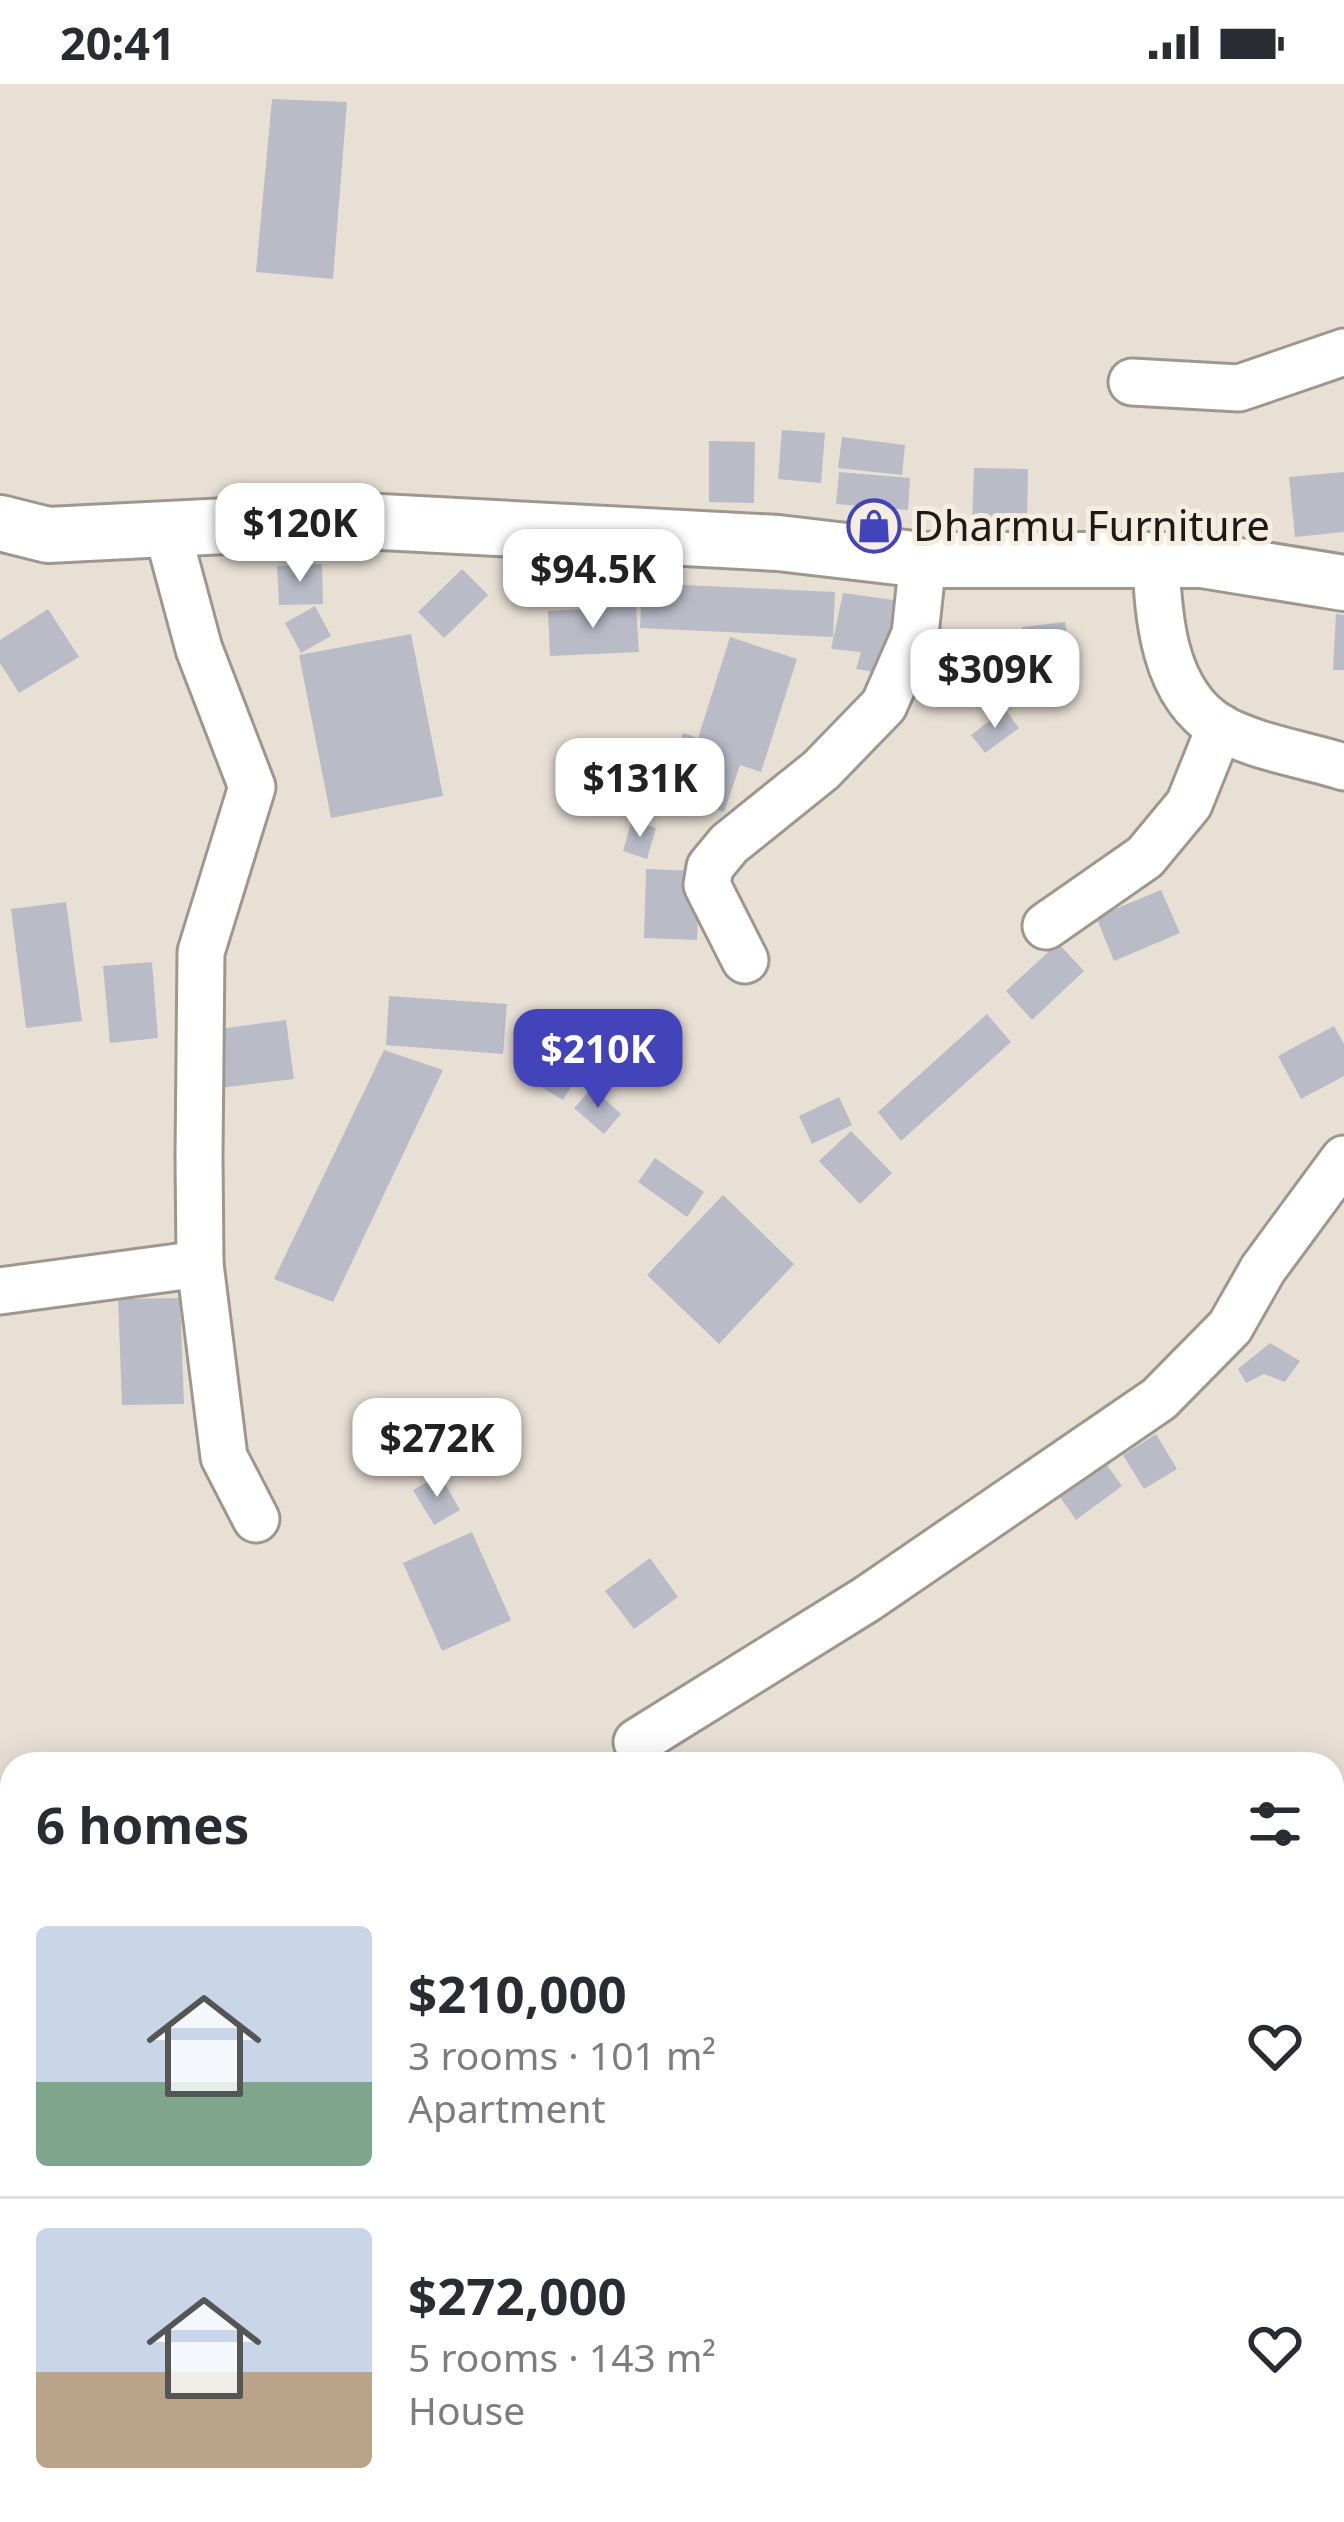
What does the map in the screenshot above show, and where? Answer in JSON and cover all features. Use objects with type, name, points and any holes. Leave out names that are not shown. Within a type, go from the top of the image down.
[{"type":"street","points":[[1132,382],[1239,388],[1344,352]]},
{"type":"street","points":[[0,523],[48,535],[343,520],[778,544],[923,560],[1202,560],[1344,583]]},
{"type":"street","points":[[167,530],[199,649],[252,788],[201,952],[200,1264],[224,1457],[256,1520]]},
{"type":"street","points":[[1156,559],[1159,635],[1194,704],[1220,727],[1344,767]]},
{"type":"street","points":[[745,960],[707,885],[710,867],[728,844],[821,770],[884,705],[915,634],[923,560]]},
{"type":"street","points":[[1046,926],[1145,857],[1189,804],[1220,727]]},
{"type":"street","points":[[637,1742],[867,1599],[1160,1399],[1230,1327],[1262,1269],[1344,1159]]},
{"type":"street","points":[[0,1291],[200,1264]]},
{"type":"building","points":[[272,99],[347,102],[333,279],[256,272]]},
{"type":"building","points":[[782,430],[825,433],[821,483],[778,479]]},
{"type":"building","points":[[842,437],[905,445],[902,475],[838,468]]},
{"type":"building","points":[[709,441],[755,442],[754,503],[709,502]]},
{"type":"building","points":[[974,468],[1028,469],[1027,526],[972,524]]},
{"type":"building","points":[[839,472],[910,478],[908,510],[836,504]]},
{"type":"building","points":[[1344,472],[1344,532],[1295,537],[1289,477]]},
{"type":"building","points":[[322,564],[323,604],[279,605],[277,566]]},
{"type":"building","points":[[462,569],[488,595],[444,638],[418,612]]},
{"type":"building","points":[[642,583],[835,592],[833,637],[640,628]]},
{"type":"building","points":[[843,593],[908,602],[893,675],[856,669],[861,652],[831,649]]},
{"type":"building","points":[[315,606],[331,636],[301,653],[285,623]]},
{"type":"building","points":[[636,606],[639,652],[550,656],[548,611]]},
{"type":"building","points":[[48,609],[79,657],[19,693],[0,663],[0,640]]},
{"type":"building","points":[[1336,614],[1344,615],[1344,670],[1333,670]]},
{"type":"building","points":[[1065,622],[1072,675],[1029,680],[1022,627]]},
{"type":"building","points":[[411,634],[443,796],[331,818],[299,655]]},
{"type":"building","points":[[730,637],[797,659],[761,772],[740,765],[724,812],[664,793],[683,733],[698,738]]},
{"type":"building","points":[[1005,709],[1019,728],[985,753],[971,735]]},
{"type":"building","points":[[632,820],[656,828],[647,859],[623,851]]},
{"type":"building","points":[[646,869],[699,871],[697,940],[644,938]]},
{"type":"building","points":[[1161,890],[1180,933],[1114,961],[1096,917]]},
{"type":"building","points":[[66,902],[82,1021],[26,1028],[11,909]]},
{"type":"building","points":[[1058,943],[1084,971],[1032,1020],[1006,991]]},
{"type":"building","points":[[152,962],[158,1038],[110,1043],[103,966]]},
{"type":"building","points":[[389,996],[507,1004],[503,1054],[386,1045]]},
{"type":"building","points":[[987,1014],[1011,1042],[901,1141],[878,1112]]},
{"type":"building","points":[[286,1020],[294,1079],[220,1088],[212,1030]]},
{"type":"building","points":[[660,1022],[680,1036],[656,1068],[637,1055]]},
{"type":"building","points":[[1334,1026],[1344,1044],[1344,1076],[1301,1099],[1278,1056]]},
{"type":"building","points":[[384,1050],[443,1070],[333,1302],[274,1279]]},
{"type":"building","points":[[550,1061],[577,1077],[563,1100],[536,1084]]},
{"type":"building","points":[[592,1088],[621,1114],[604,1134],[574,1108]]},
{"type":"building","points":[[839,1097],[852,1125],[812,1144],[799,1116]]},
{"type":"building","points":[[851,1131],[892,1173],[860,1204],[819,1161]]},
{"type":"building","points":[[655,1158],[704,1192],[687,1217],[638,1182]]},
{"type":"building","points":[[723,1195],[794,1264],[719,1344],[647,1275]]},
{"type":"building","points":[[180,1298],[184,1404],[122,1405],[118,1299]]},
{"type":"building","points":[[1270,1343],[1300,1361],[1285,1382],[1264,1374],[1246,1383],[1238,1369]]},
{"type":"building","points":[[1156,1434],[1177,1469],[1144,1489],[1123,1455]]},
{"type":"building","points":[[1106,1464],[1122,1486],[1076,1520],[1060,1497]]},
{"type":"building","points":[[440,1475],[460,1510],[434,1525],[413,1490]]},
{"type":"building","points":[[472,1532],[511,1620],[442,1651],[403,1563]]},
{"type":"building","points":[[650,1558],[678,1597],[634,1629],[605,1591]]},
{"type":"place","name":"Dharmu Furniture","points":[[874,526]]}]
